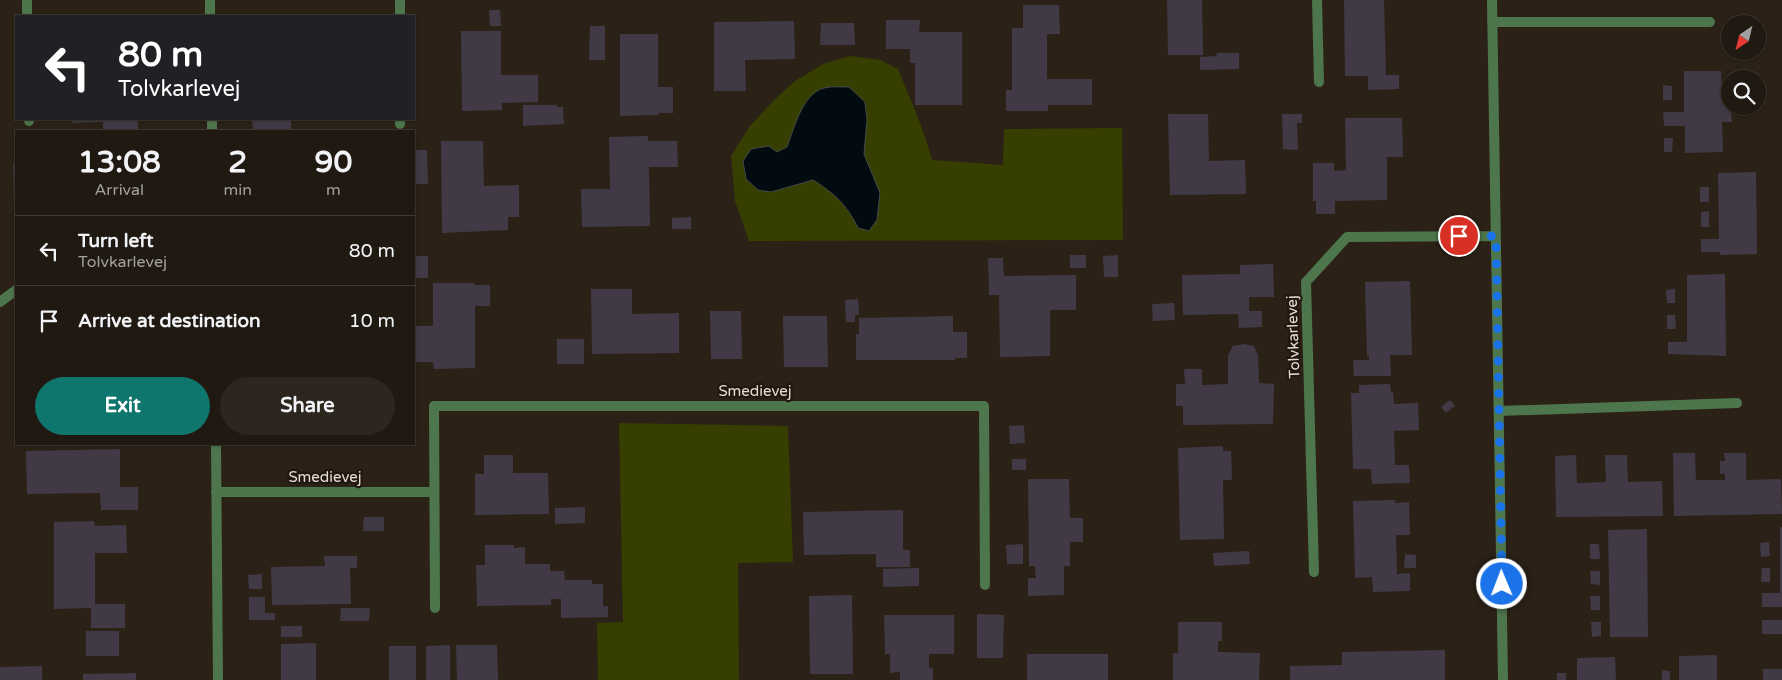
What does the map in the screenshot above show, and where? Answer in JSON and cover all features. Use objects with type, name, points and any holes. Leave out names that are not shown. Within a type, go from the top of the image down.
[{"type":"street","points":[[27,0],[27,15]]},
{"type":"street","points":[[210,0],[210,15]]},
{"type":"street","points":[[400,0],[400,15]]},
{"type":"street","points":[[1317,0],[1318,82]]},
{"type":"street","points":[[1492,0],[1503,680]]},
{"type":"street","points":[[1492,22],[1710,22]]},
{"type":"street","name":"Tolvkarlevej","points":[[1314,572],[1306,282],[1347,237],[1496,236]]},
{"type":"street","points":[[0,302],[15,291]]},
{"type":"street","points":[[1499,411],[1737,403]]},
{"type":"street","name":"Smedievej","points":[[435,608],[434,406],[984,406],[985,584]]},
{"type":"street","points":[[216,445],[218,680]]},
{"type":"street","name":"Smedievej","points":[[216,492],[434,492]]},
{"type":"green space","points":[[850,56],[880,60],[898,69],[921,125],[932,160],[1003,165],[1004,129],[1122,128],[1123,240],[749,241],[735,201],[731,156],[750,126],[795,81],[823,64]]},
{"type":"green space","points":[[619,423],[788,426],[793,562],[738,563],[739,680],[598,680],[597,623],[623,622]]},
{"type":"shaded area","points":[[827,87],[849,87],[865,102],[867,120],[864,154],[880,193],[877,220],[869,231],[858,228],[839,200],[813,180],[771,192],[758,190],[746,179],[743,161],[751,149],[769,146],[777,152],[787,147],[800,112],[810,97],[817,91]]},
{"type":"building","points":[[1167,0],[1202,0],[1203,55],[1168,55]]},
{"type":"building","points":[[1344,0],[1384,0],[1386,75],[1399,75],[1399,89],[1368,90],[1368,76],[1345,76]]},
{"type":"building","points":[[1023,5],[1059,5],[1060,34],[1047,34],[1047,79],[1092,79],[1092,105],[1048,105],[1048,111],[1006,111],[1006,90],[1012,90],[1012,28],[1023,28]]},
{"type":"building","points":[[489,10],[500,10],[501,26],[490,26]]},
{"type":"building","points":[[886,20],[920,20],[919,32],[962,32],[962,105],[915,105],[915,63],[910,63],[910,49],[886,49]]},
{"type":"building","points":[[794,21],[795,59],[745,60],[746,91],[714,91],[714,22]]},
{"type":"building","points":[[821,23],[854,23],[855,45],[820,45]]},
{"type":"building","points":[[590,26],[605,26],[605,60],[589,60]]},
{"type":"building","points":[[461,31],[501,31],[501,75],[538,75],[538,102],[502,103],[502,110],[462,111]]},
{"type":"building","points":[[620,34],[658,34],[658,87],[673,87],[673,113],[620,116]]},
{"type":"building","points":[[1216,53],[1239,53],[1239,69],[1200,70],[1200,57],[1217,56]]},
{"type":"building","points":[[1684,71],[1721,71],[1721,115],[1731,115],[1732,122],[1722,122],[1723,152],[1685,153],[1685,126],[1664,126],[1663,112],[1684,112]]},
{"type":"building","points":[[1663,85],[1672,86],[1672,100],[1663,100]]},
{"type":"building","points":[[523,105],[557,105],[557,107],[563,107],[564,124],[523,126]]},
{"type":"building","points":[[1168,114],[1208,114],[1209,161],[1245,160],[1246,194],[1170,195]]},
{"type":"building","points":[[1282,114],[1302,114],[1302,123],[1297,123],[1298,150],[1283,149]]},
{"type":"building","points":[[1345,118],[1402,118],[1403,157],[1387,157],[1387,200],[1335,201],[1335,214],[1316,214],[1316,201],[1313,201],[1313,163],[1334,163],[1334,171],[1346,170]]},
{"type":"building","points":[[72,120],[138,120],[138,130],[103,130],[103,122],[72,123]]},
{"type":"building","points":[[252,120],[291,120],[291,130],[253,130]]},
{"type":"building","points":[[648,136],[648,141],[677,141],[678,167],[649,167],[650,226],[582,227],[581,189],[610,189],[609,137]]},
{"type":"building","points":[[1664,138],[1673,138],[1672,152],[1664,152]]},
{"type":"building","points":[[441,141],[483,141],[484,186],[519,185],[519,217],[508,217],[508,230],[442,233]]},
{"type":"building","points":[[415,150],[427,150],[428,184],[415,184]]},
{"type":"building","points":[[13,163],[15,163],[15,207]]},
{"type":"building","points":[[1756,172],[1757,254],[1720,255],[1720,252],[1701,252],[1701,239],[1719,239],[1718,173]]},
{"type":"building","points":[[1700,187],[1709,187],[1709,202],[1700,202]]},
{"type":"building","points":[[1709,211],[1709,227],[1701,227],[1701,212]]},
{"type":"building","points":[[691,217],[691,229],[672,229],[672,218]]},
{"type":"building","points":[[1070,255],[1086,255],[1086,268],[1070,268]]},
{"type":"building","points":[[1118,255],[1118,277],[1104,277],[1103,256]]},
{"type":"building","points":[[415,256],[428,256],[428,278],[415,278]]},
{"type":"building","points":[[988,258],[1003,258],[1004,276],[1076,275],[1076,310],[1050,310],[1050,356],[1000,357],[999,295],[989,295]]},
{"type":"building","points":[[1273,264],[1274,297],[1249,297],[1249,311],[1262,311],[1262,327],[1239,328],[1238,314],[1183,315],[1182,275],[1240,274],[1240,265]]},
{"type":"building","points":[[1725,274],[1726,356],[1668,354],[1668,342],[1687,342],[1687,275]]},
{"type":"building","points":[[1410,281],[1412,355],[1390,355],[1391,376],[1354,376],[1353,360],[1369,360],[1369,355],[1367,356],[1365,282]]},
{"type":"building","points":[[433,283],[490,285],[490,306],[475,306],[475,368],[434,369],[433,362],[415,362],[415,326],[433,326]]},
{"type":"building","points":[[591,289],[632,289],[632,314],[679,313],[679,353],[592,354]]},
{"type":"building","points":[[1675,289],[1675,303],[1667,303],[1666,290]]},
{"type":"building","points":[[858,299],[859,315],[855,315],[855,322],[846,322],[845,300]]},
{"type":"building","points":[[1174,303],[1175,320],[1153,321],[1152,304]]},
{"type":"building","points":[[710,311],[741,311],[742,359],[711,359]]},
{"type":"building","points":[[1667,315],[1675,315],[1676,329],[1667,329]]},
{"type":"building","points":[[783,316],[827,316],[828,367],[784,367]]},
{"type":"building","points":[[953,316],[953,332],[967,332],[967,358],[955,358],[955,360],[856,360],[856,334],[859,334],[859,318]]},
{"type":"building","points":[[557,339],[584,339],[584,364],[557,364]]},
{"type":"building","points":[[1244,344],[1254,346],[1258,355],[1259,383],[1274,384],[1273,424],[1183,425],[1183,406],[1176,406],[1176,384],[1185,384],[1184,369],[1202,369],[1202,385],[1228,384],[1228,355],[1233,346]]},
{"type":"building","points":[[1390,384],[1394,404],[1418,403],[1419,430],[1394,431],[1395,465],[1409,465],[1410,483],[1372,484],[1371,469],[1353,469],[1351,393],[1359,393],[1359,385]]},
{"type":"building","points":[[1450,400],[1455,406],[1446,413],[1441,407]]},
{"type":"building","points":[[1024,425],[1025,443],[1010,444],[1009,426]]},
{"type":"building","points":[[1223,446],[1223,451],[1231,451],[1232,480],[1223,480],[1224,539],[1180,540],[1178,448]]},
{"type":"building","points":[[120,449],[120,487],[138,487],[138,510],[101,510],[100,493],[27,494],[26,451]]},
{"type":"building","points":[[1673,453],[1695,453],[1696,480],[1725,480],[1725,474],[1720,474],[1720,461],[1725,461],[1724,453],[1746,453],[1746,480],[1781,479],[1782,514],[1674,516]]},
{"type":"building","points":[[484,455],[513,455],[513,473],[548,473],[549,514],[475,515],[475,474],[484,474]]},
{"type":"building","points":[[1576,455],[1577,483],[1606,482],[1605,455],[1627,455],[1628,482],[1662,481],[1663,516],[1556,517],[1555,456]]},
{"type":"building","points":[[1012,459],[1026,459],[1026,470],[1012,470]]},
{"type":"building","points":[[1028,479],[1069,479],[1070,518],[1083,518],[1083,542],[1070,542],[1070,566],[1064,566],[1064,595],[1028,596],[1028,578],[1036,578],[1035,566],[1029,566]]},
{"type":"building","points":[[1395,500],[1395,503],[1409,502],[1410,535],[1396,535],[1397,574],[1410,573],[1410,591],[1373,592],[1372,577],[1355,578],[1353,501]]},
{"type":"building","points":[[585,507],[585,523],[555,524],[555,508]]},
{"type":"building","points":[[903,510],[903,550],[910,550],[910,567],[876,567],[876,554],[804,555],[803,512]]},
{"type":"building","points":[[364,517],[384,517],[384,531],[363,531]]},
{"type":"building","points":[[94,521],[95,526],[126,525],[127,553],[95,553],[95,604],[125,604],[125,628],[91,628],[91,608],[54,609],[54,522]]},
{"type":"building","points":[[1780,527],[1782,527],[1782,607],[1762,607],[1762,593],[1780,593]]},
{"type":"building","points":[[1647,529],[1648,637],[1610,637],[1608,530]]},
{"type":"building","points":[[1769,542],[1770,556],[1761,557],[1760,543]]},
{"type":"building","points":[[1023,544],[1023,564],[1007,564],[1006,545]]},
{"type":"building","points":[[1590,544],[1599,544],[1600,559],[1590,559]]},
{"type":"building","points":[[485,545],[514,545],[514,548],[525,547],[525,564],[550,564],[550,571],[564,571],[565,580],[592,580],[592,584],[603,584],[603,606],[608,606],[608,617],[561,618],[561,599],[551,599],[551,605],[477,606],[476,565],[485,565]]},
{"type":"building","points":[[1249,551],[1250,564],[1214,566],[1213,553]]},
{"type":"building","points":[[1405,554],[1416,555],[1416,568],[1404,568]]},
{"type":"building","points":[[324,556],[357,556],[357,568],[350,568],[351,604],[272,605],[271,567],[325,566]]},
{"type":"building","points":[[919,568],[919,586],[883,587],[883,569]]},
{"type":"building","points":[[1762,568],[1770,568],[1770,582],[1761,582]]},
{"type":"building","points":[[1590,571],[1600,571],[1600,585],[1591,584]]},
{"type":"building","points":[[262,574],[262,589],[249,589],[248,575]]},
{"type":"building","points":[[852,595],[853,674],[810,674],[809,596]]},
{"type":"building","points":[[1590,596],[1600,596],[1600,610],[1591,610]]},
{"type":"building","points":[[249,597],[265,597],[265,613],[275,613],[275,620],[249,620]]},
{"type":"building","points":[[341,608],[370,608],[369,621],[340,621]]},
{"type":"building","points":[[977,614],[1004,615],[1003,658],[977,658]]},
{"type":"building","points":[[884,615],[954,615],[954,654],[929,654],[929,668],[933,668],[933,680],[900,680],[900,672],[890,673],[890,654],[885,654]]},
{"type":"building","points":[[1762,620],[1782,620],[1782,634],[1762,634]]},
{"type":"building","points":[[1178,622],[1222,622],[1222,641],[1218,641],[1218,652],[1260,653],[1259,680],[1173,680],[1173,653],[1178,653]]},
{"type":"building","points":[[1591,622],[1601,622],[1601,636],[1592,637]]},
{"type":"building","points":[[281,626],[302,626],[302,637],[281,637]]},
{"type":"building","points":[[86,631],[119,631],[119,656],[86,656]]},
{"type":"building","points":[[316,643],[316,680],[281,680],[281,644]]},
{"type":"building","points":[[450,645],[450,680],[426,680],[426,646]]},
{"type":"building","points":[[456,645],[497,645],[498,680],[457,680]]},
{"type":"building","points":[[389,646],[416,646],[416,680],[389,680]]},
{"type":"building","points":[[1445,650],[1445,680],[1290,680],[1290,666],[1342,665],[1342,652]]},
{"type":"building","points":[[1027,654],[1108,654],[1108,680],[1027,680]]},
{"type":"building","points":[[1717,655],[1717,680],[1679,680],[1679,656]]},
{"type":"building","points":[[1615,657],[1616,680],[1577,680],[1577,658]]},
{"type":"building","points":[[42,666],[42,680],[0,680],[0,667]]},
{"type":"building","points":[[1763,669],[1782,669],[1782,680],[1763,680]]},
{"type":"building","points":[[1662,670],[1670,671],[1670,680],[1662,680]]},
{"type":"building","points":[[136,673],[136,680],[83,680],[83,674]]},
{"type":"building","points":[[1557,673],[1566,673],[1566,680],[1557,680]]},
{"type":"route","points":[[1459,236],[1496,236],[1502,584]]}]
